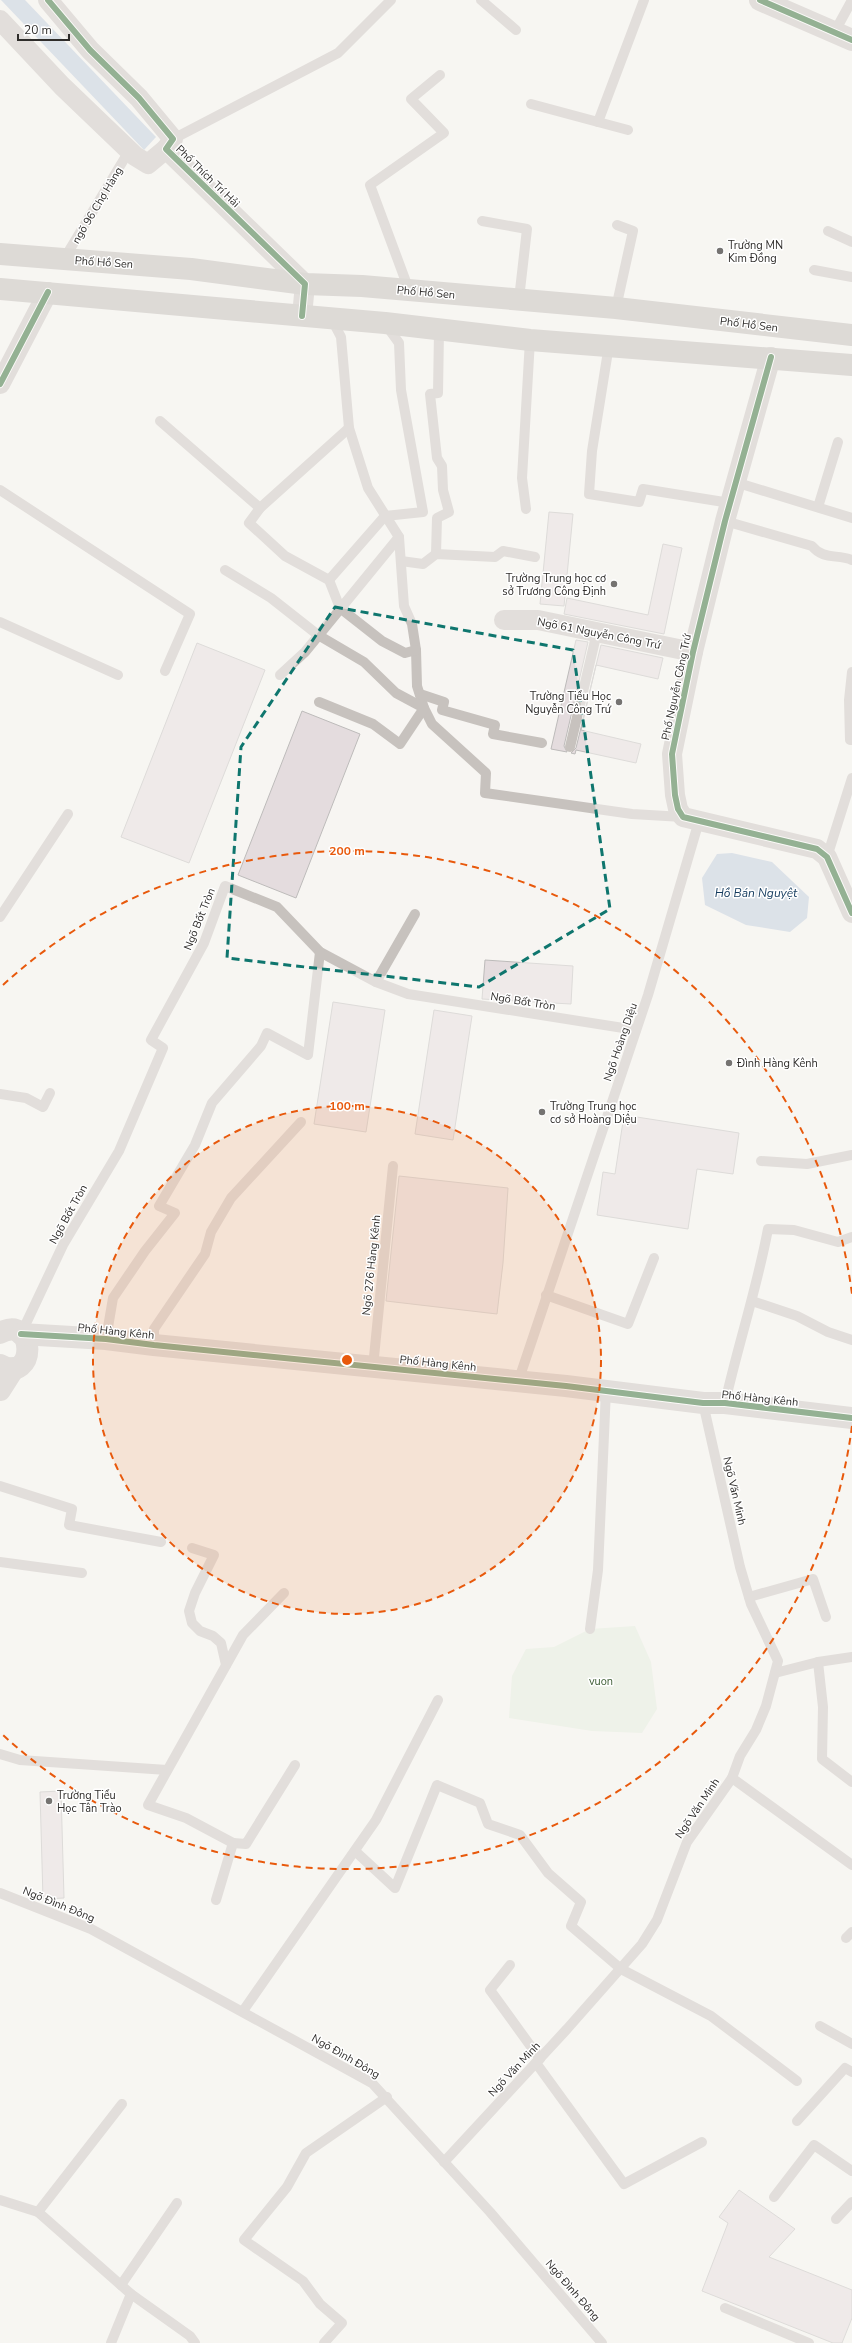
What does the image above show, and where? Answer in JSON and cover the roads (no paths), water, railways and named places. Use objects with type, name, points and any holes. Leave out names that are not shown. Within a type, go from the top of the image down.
[{"type":"main road","name":"Phố Hồ Sen","points":[[0,254],[191,269],[305,284],[409,290],[616,308],[852,335]]},
{"type":"main road","points":[[0,289],[48,292],[331,318],[530,340],[771,357],[852,365]]},
{"type":"street","name":"Phố Thích Trí Hải","points":[[48,0],[90,50],[139,98],[170,144],[305,284]]},
{"type":"street","points":[[760,0],[791,6],[843,36]]},
{"type":"street","name":"Phố Thích Trí Hải","points":[[0,20],[62,86],[129,151],[148,164],[170,144]]},
{"type":"street","points":[[302,316],[305,284]]},
{"type":"street","points":[[0,384],[6,361],[48,292]]},
{"type":"street","name":"Phố Nguyễn Công Trứ","points":[[691,819],[678,809],[675,795],[672,754],[693,652],[727,512],[771,357]]},
{"type":"street","name":"Ngõ 61 Nguyễn Công Trứ","points":[[504,620],[538,620],[693,652]]},
{"type":"street","points":[[691,819],[797,843],[817,849],[827,858],[852,913]]},
{"type":"street","points":[[0,1390],[14,1363],[28,1344],[8,1331]]},
{"type":"street","name":"Phố Hàng Kênh","points":[[8,1331],[106,1338],[154,1345],[606,1390],[703,1403],[725,1403],[852,1418]]},
{"type":"street","name":"Phố Hàng Kênh","points":[[14,1363],[71,1336]]},
{"type":"lane","points":[[170,144],[338,53],[391,0]]},
{"type":"lane","points":[[481,0],[516,30]]},
{"type":"lane","points":[[598,122],[644,0]]},
{"type":"lane","points":[[843,36],[852,0]]},
{"type":"lane","points":[[409,290],[370,185],[444,133],[411,99],[440,75]]},
{"type":"lane","points":[[530,104],[628,130]]},
{"type":"lane","name":"ngõ 96 Chợ Hàng","points":[[64,259],[129,151]]},
{"type":"lane","points":[[482,221],[527,229],[519,299]]},
{"type":"lane","points":[[616,308],[633,230],[617,225]]},
{"type":"lane","points":[[828,231],[852,242]]},
{"type":"lane","points":[[814,270],[852,277]]},
{"type":"lane","points":[[331,318],[340,337],[349,428],[368,488],[384,516],[399,537],[404,606],[412,624],[416,650],[417,686],[424,708],[432,724],[486,773],[485,793],[632,814],[691,819]]},
{"type":"lane","points":[[329,580],[384,516],[422,512],[401,390],[399,343],[385,324]]},
{"type":"lane","points":[[436,554],[437,518],[449,512],[443,490],[442,466],[437,458],[430,394],[438,393],[439,331]]},
{"type":"lane","points":[[526,509],[522,478],[530,340]]},
{"type":"lane","points":[[609,345],[592,451],[589,494],[639,502],[643,489],[727,512],[812,546],[817,552],[826,557],[841,556],[852,560]]},
{"type":"lane","points":[[160,421],[260,508]]},
{"type":"lane","points":[[349,428],[260,508],[249,523],[285,556],[329,580],[340,608],[382,641],[405,653],[416,650]]},
{"type":"lane","points":[[818,507],[838,442]]},
{"type":"lane","points":[[735,482],[852,518]]},
{"type":"lane","points":[[0,490],[190,614],[165,671]]},
{"type":"lane","points":[[280,675],[305,652],[399,537]]},
{"type":"lane","points":[[401,561],[423,564],[436,554],[495,557],[503,551],[535,557]]},
{"type":"lane","points":[[225,570],[271,598],[318,635],[364,662],[396,693],[424,708]]},
{"type":"lane","points":[[0,622],[118,675]]},
{"type":"lane","points":[[570,747],[597,632]]},
{"type":"lane","points":[[852,672],[849,700],[850,740],[852,740]]},
{"type":"lane","points":[[420,694],[444,702],[442,710],[495,724],[493,734],[542,743]]},
{"type":"lane","points":[[319,702],[373,724],[400,744],[424,708]]},
{"type":"lane","points":[[827,858],[852,778]]},
{"type":"lane","points":[[0,916],[68,814]]},
{"type":"lane","name":"Ngõ Hoàng Diệu","points":[[518,1382],[655,974],[691,819]]},
{"type":"lane","name":"Ngõ Bốt Tròn","points":[[8,1331],[63,1245],[119,1151],[163,1048],[151,1040],[204,943],[225,886],[277,907],[320,952],[376,982],[408,994],[636,1030]]},
{"type":"lane","points":[[376,982],[414,914]]},
{"type":"lane","points":[[106,1338],[113,1298],[144,1251],[175,1213],[159,1206],[195,1145],[212,1103],[261,1046],[267,1033],[308,1055],[320,952]]},
{"type":"lane","points":[[0,1094],[26,1098],[43,1107],[50,1093]]},
{"type":"lane","points":[[154,1345],[154,1330],[206,1254],[211,1232],[231,1198],[301,1122]]},
{"type":"lane","points":[[761,1161],[807,1164],[852,1155]]},
{"type":"lane","name":"Ngõ 276 Hàng Kênh","points":[[373,1367],[393,1166]]},
{"type":"lane","points":[[725,1403],[736,1354],[752,1301],[768,1229],[794,1230],[838,1242],[852,1237]]},
{"type":"lane","points":[[546,1295],[628,1324],[654,1258]]},
{"type":"lane","points":[[752,1301],[797,1316],[828,1332],[852,1340]]},
{"type":"lane","points":[[590,1629],[598,1570],[606,1390]]},
{"type":"lane","name":"Ngõ Văn Minh","points":[[444,2162],[538,2061],[642,1944],[658,1920],[687,1842],[732,1778],[740,1756],[756,1730],[766,1706],[778,1660],[749,1597],[740,1567],[703,1403]]},
{"type":"lane","points":[[0,1486],[72,1509],[69,1525],[161,1542]]},
{"type":"lane","points":[[192,1548],[214,1555],[195,1593],[189,1611],[192,1623],[200,1631],[212,1636],[221,1643],[226,1665]]},
{"type":"lane","points":[[0,1562],[82,1573]]},
{"type":"lane","points":[[749,1597],[813,1579],[826,1617]]},
{"type":"lane","points":[[284,1593],[243,1635],[148,1805],[186,1818],[233,1843],[246,1844],[295,1765]]},
{"type":"lane","points":[[775,1673],[818,1662],[852,1657]]},
{"type":"lane","points":[[818,1662],[823,1707],[822,1759],[852,1782]]},
{"type":"lane","points":[[243,2011],[376,1820],[438,1700]]},
{"type":"lane","points":[[0,1754],[20,1760],[167,1770]]},
{"type":"lane","points":[[732,1778],[852,1865]]},
{"type":"lane","points":[[355,1851],[395,1888],[437,1785],[480,1803],[488,1824],[520,1835],[548,1873],[581,1902],[571,1926],[620,1969],[711,2016],[796,2081]]},
{"type":"lane","points":[[216,1900],[233,1843]]},
{"type":"lane","name":"Ngõ Đình Đông","points":[[0,1892],[91,1929],[372,2083],[387,2097],[602,2343]]},
{"type":"lane","points":[[510,1965],[490,1990],[624,2184],[702,2142]]},
{"type":"lane","points":[[820,2026],[852,2044]]},
{"type":"lane","points":[[797,2121],[845,2068],[852,2072]]},
{"type":"lane","points":[[324,2343],[342,2323],[320,2304],[303,2281],[244,2240],[287,2187],[306,2153],[387,2097]]},
{"type":"lane","points":[[38,2212],[122,2104]]},
{"type":"lane","points":[[774,2198],[814,2145],[852,2171]]},
{"type":"lane","points":[[0,2200],[38,2212],[131,2294],[190,2336],[195,2343]]},
{"type":"lane","points":[[836,2219],[852,2202]]},
{"type":"lane","points":[[121,2285],[177,2203]]},
{"type":"lane","points":[[111,2343],[131,2294]]},
{"type":"lane","points":[[725,2308],[809,2343]]},
{"type":"water","points":[[1,0],[25,0],[156,137],[144,150]]},
{"type":"water","name":"Hồ Bán Nguyệt","points":[[732,853],[772,862],[809,897],[807,918],[790,932],[746,925],[705,905],[702,878],[717,854]]},
{"type":"place","name":"Trường MN Kim Đồng","points":[[720,251]]},
{"type":"place","name":"Trường Trung học cơ sở Trương Công Định","points":[[614,584]]},
{"type":"place","name":"Trường Tiểu Học Nguyễn Công Trứ","points":[[619,702]]},
{"type":"place","name":"Đình Hàng Kênh","points":[[729,1063]]},
{"type":"place","name":"Trường Trung học cơ sở Hoàng Diệu","points":[[542,1112]]},
{"type":"place","name":"Trường Tiểu Học Tân Trào","points":[[49,1801]]},
{"type":"park label","name":"vuon","points":[[601,1681]]}]
